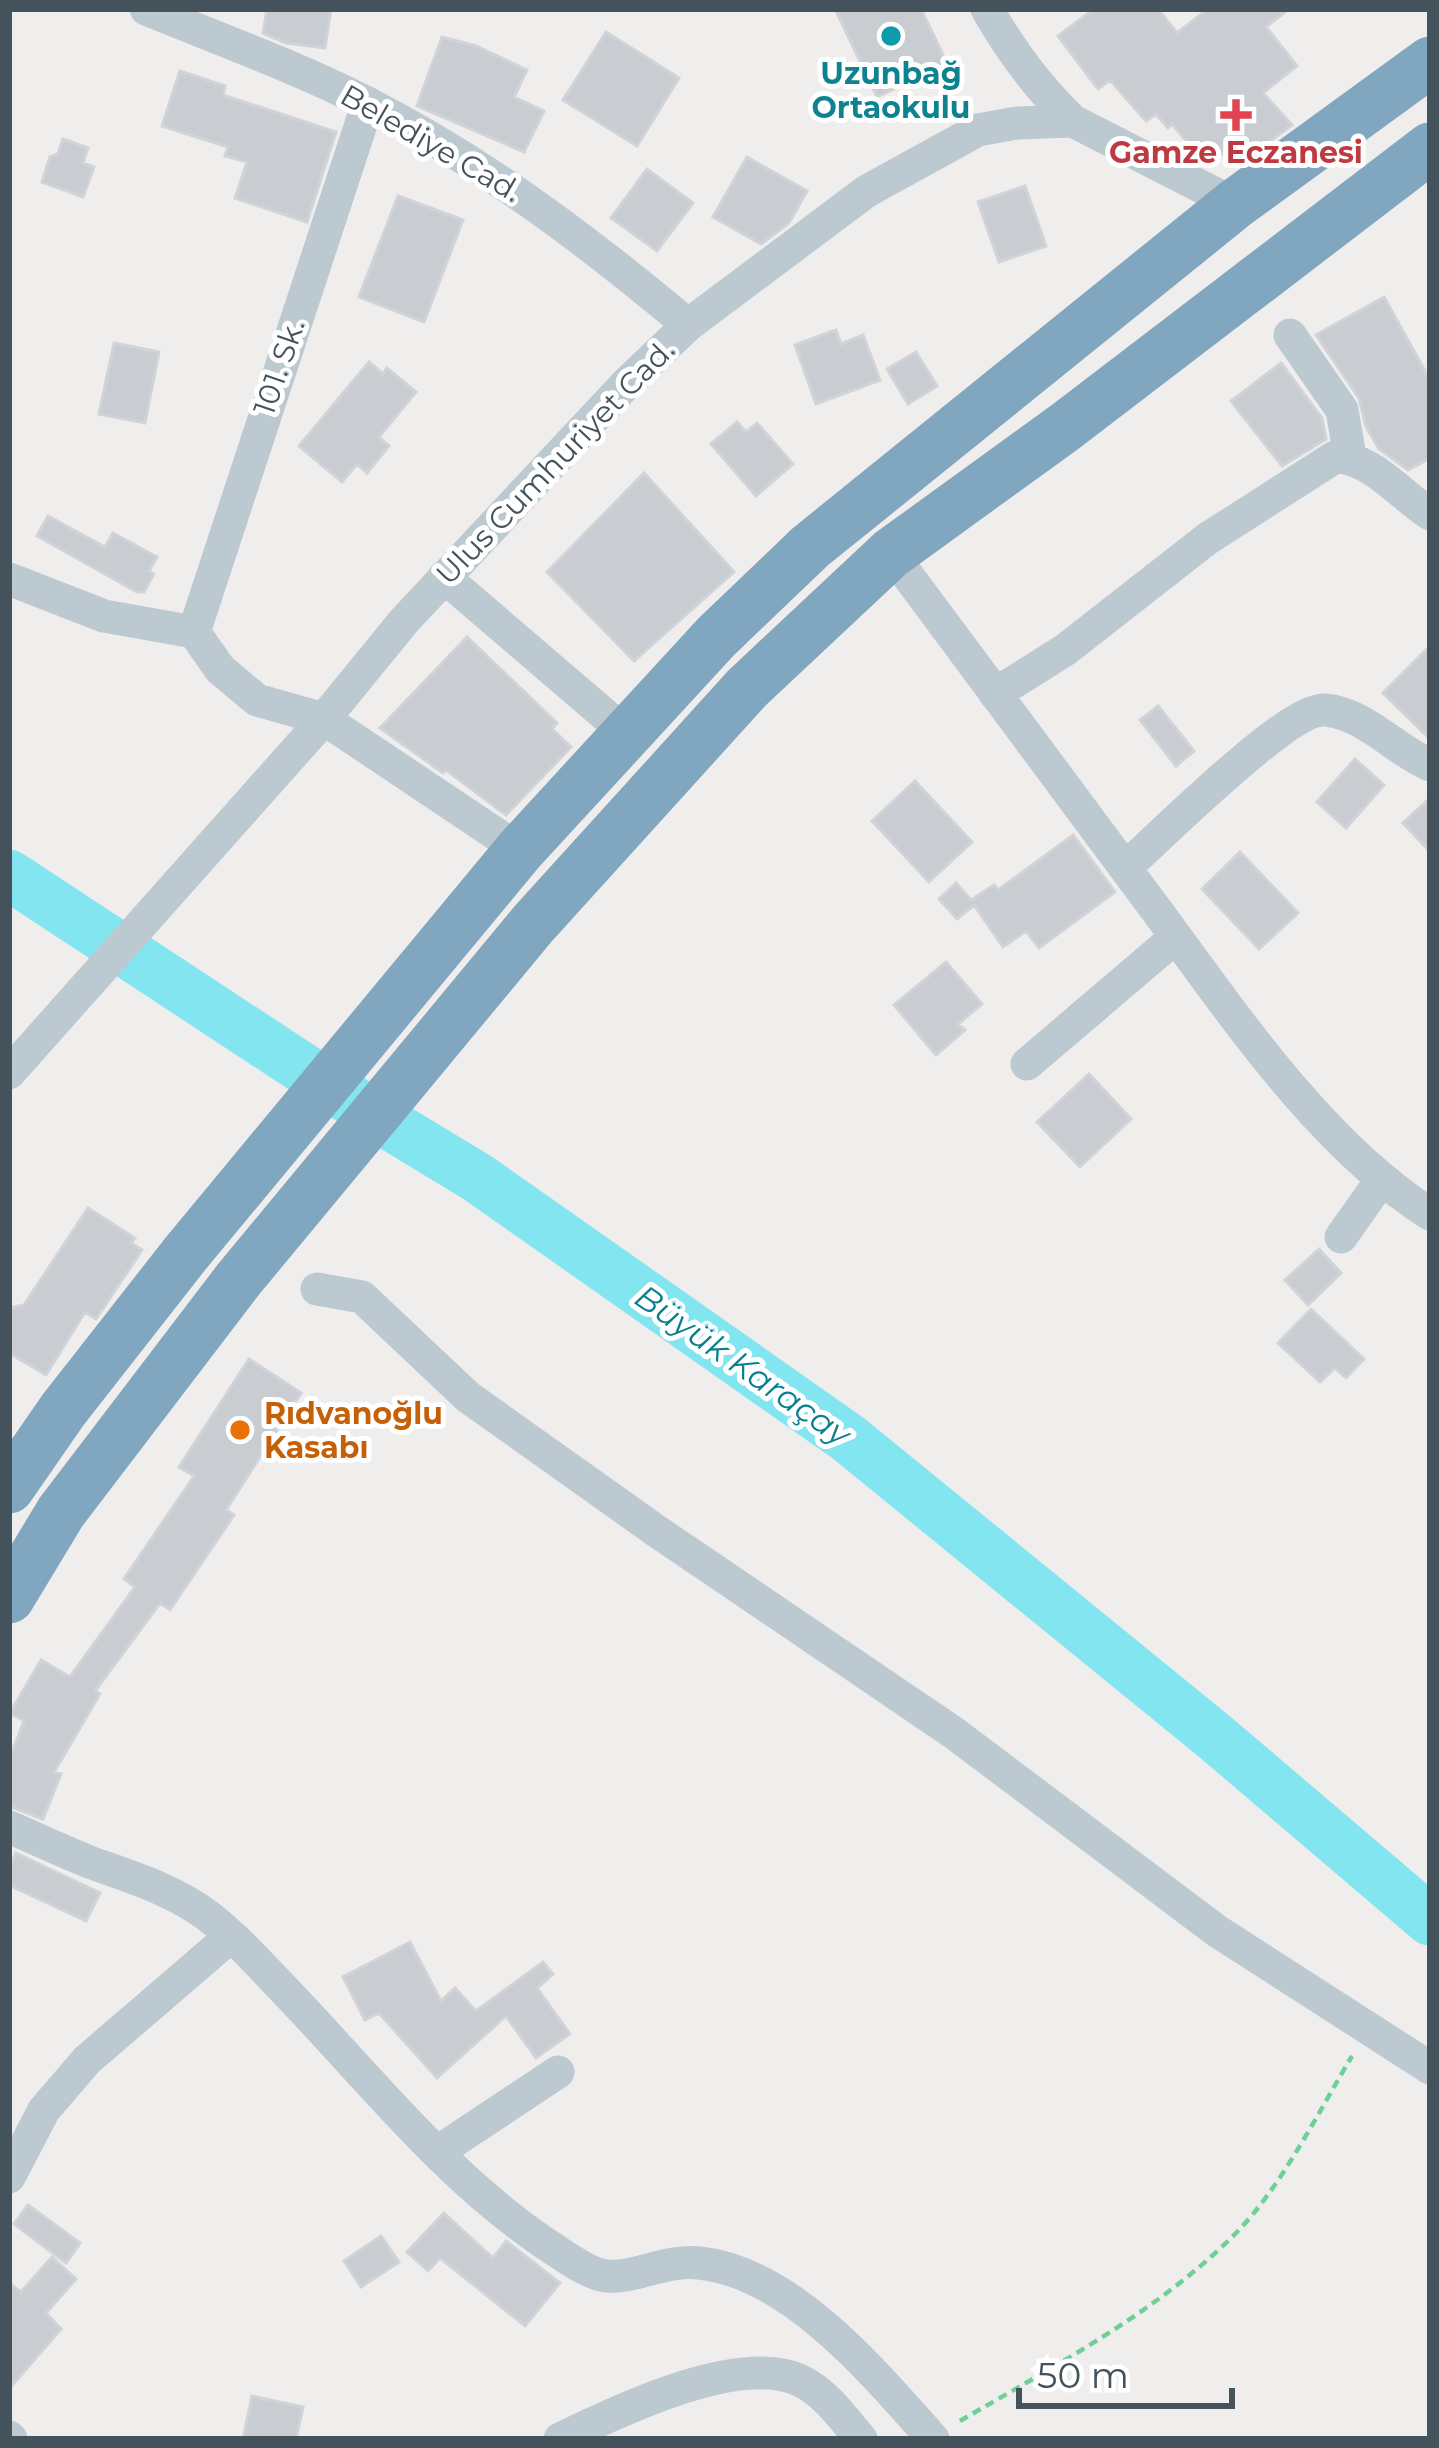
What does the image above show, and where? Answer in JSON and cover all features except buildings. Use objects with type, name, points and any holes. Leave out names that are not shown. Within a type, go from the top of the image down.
[{"type":"highway","points":[[9,1488],[63,1410],[187,1253],[520,850],[716,637],[810,547],[1235,204],[1430,62]]},
{"type":"highway","points":[[9,1598],[61,1512],[238,1280],[533,924],[747,688],[891,554],[1430,148]]},
{"type":"street","name":"Belediye Cad.","points":[[146,9],[368,103],[515,190],[594,245],[688,325]]},
{"type":"street","points":[[987,9],[1011,51],[1073,121]]},
{"type":"street","name":"101. Sk.","points":[[194,632],[368,103]]},
{"type":"street","name":"Ulus Cumhuriyet Cad.","points":[[9,1073],[444,577],[626,384],[688,325],[867,191],[978,130],[1073,121],[1235,204]]},
{"type":"street","points":[[1290,334],[1342,410],[1350,457]]},
{"type":"street","points":[[995,694],[1065,650],[1208,539],[1335,457],[1350,457],[1430,514]]},
{"type":"street","points":[[891,554],[1223,1003],[1332,1131],[1382,1179],[1430,1214]]},
{"type":"street","points":[[444,577],[626,733]]},
{"type":"street","points":[[9,580],[104,616],[194,632],[220,669],[257,700],[324,718],[520,850]]},
{"type":"street","points":[[1125,868],[1267,741],[1311,710],[1329,710],[1355,720],[1430,765]]},
{"type":"street","points":[[1027,1064],[1176,937]]},
{"type":"street","points":[[1341,1237],[1382,1179]]},
{"type":"street","points":[[317,1289],[362,1297],[468,1397],[954,1733],[1217,1931],[1430,2068]]},
{"type":"street","points":[[9,1827],[183,1900],[230,1937],[466,2181],[528,2230],[602,2276],[624,2276],[677,2261],[704,2263],[750,2278],[826,2327],[933,2438]]},
{"type":"street","points":[[9,2177],[44,2110],[87,2060],[230,1937]]},
{"type":"street","points":[[439,2151],[558,2072]]},
{"type":"street","points":[[560,2439],[650,2397],[748,2372],[784,2374],[803,2382],[826,2397],[861,2439]]},
{"type":"path","points":[[933,2438],[1159,2298],[1237,2233],[1290,2160],[1367,2030]]},
{"type":"waterway","name":"Büyük Karaçay","points":[[9,875],[478,1178],[848,1438],[1215,1737],[1430,1920]]},
{"type":"place","name":"Uzunbağ Ortaokulu","points":[[891,36]]},
{"type":"place","name":"Gamze Eczanesi","points":[[1236,115]]},
{"type":"place","name":"Rıdvanoğlu Kasabı","points":[[240,1430]]}]
